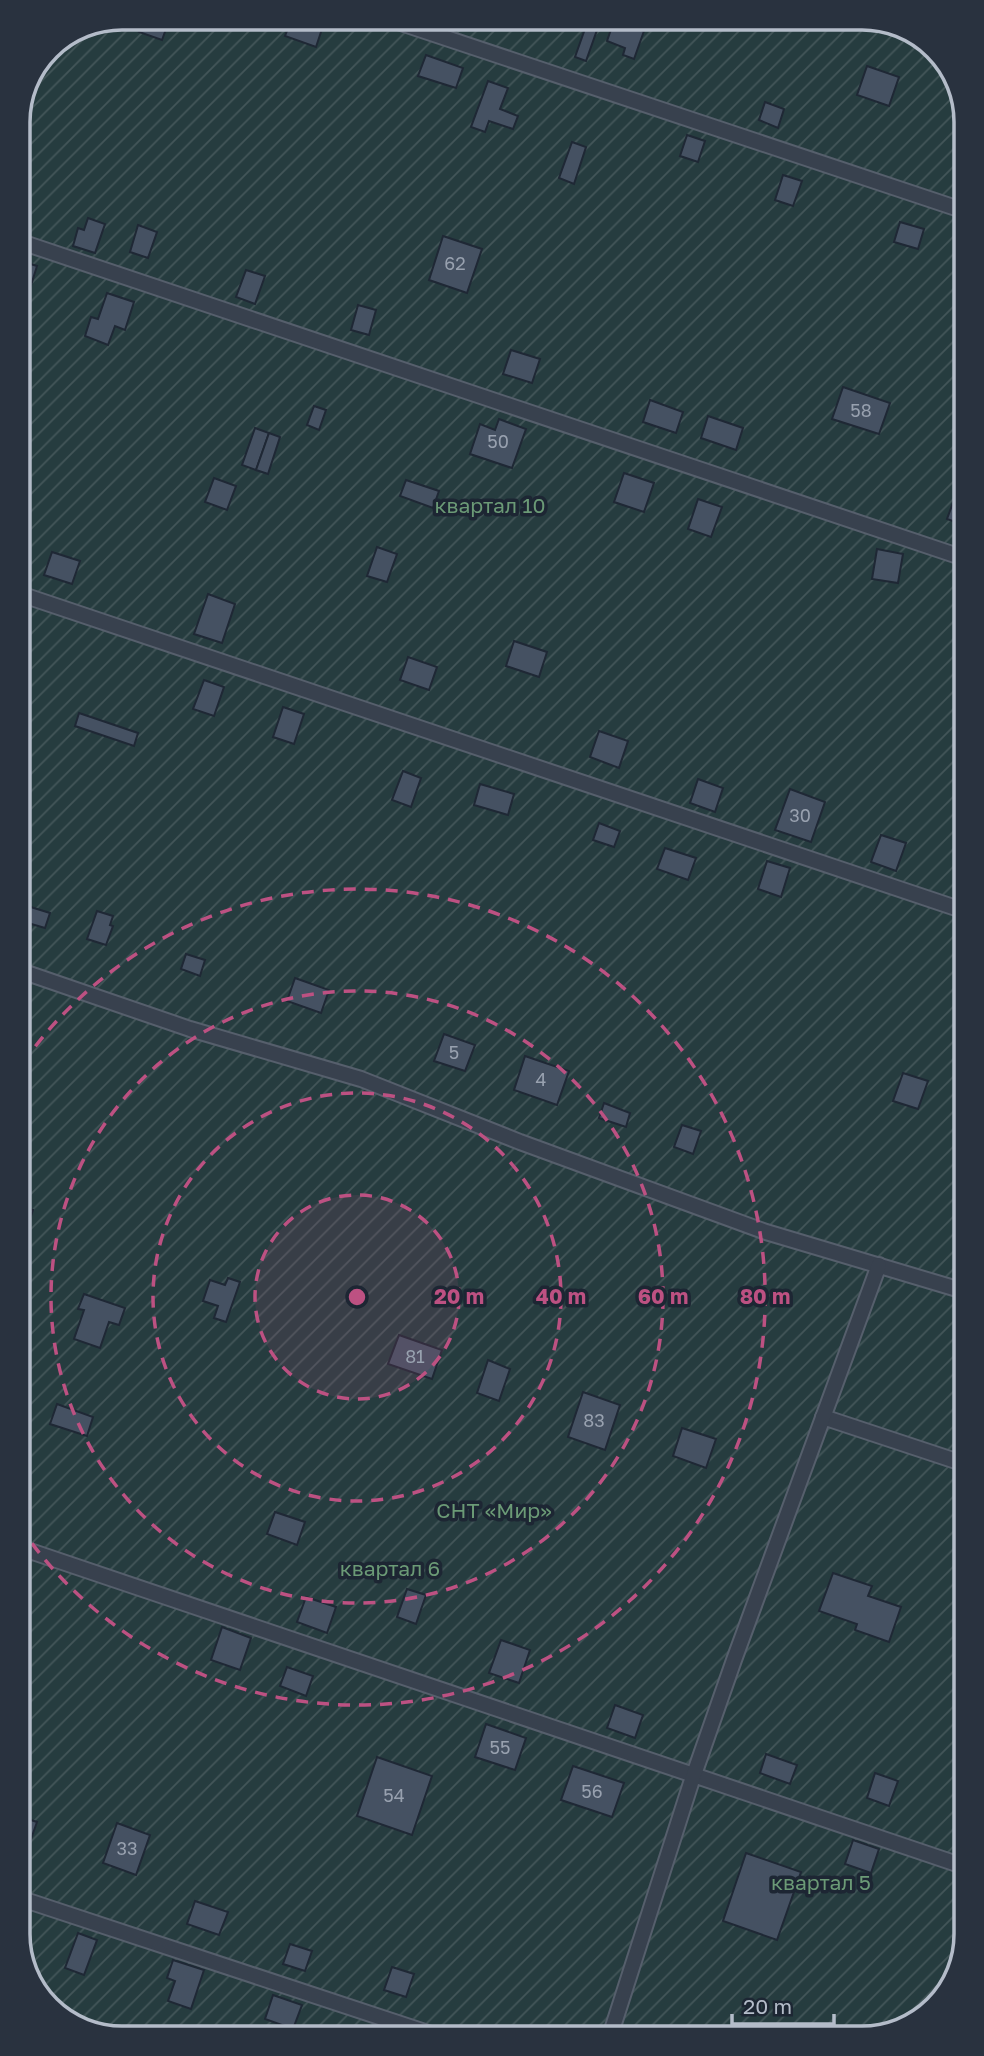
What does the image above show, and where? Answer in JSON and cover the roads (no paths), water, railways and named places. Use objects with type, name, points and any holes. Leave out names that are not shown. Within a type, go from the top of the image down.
[{"type":"lane","points":[[422,30],[954,207]]},
{"type":"lane","points":[[30,245],[954,555]]},
{"type":"lane","points":[[30,597],[954,907]]},
{"type":"lane","points":[[30,974],[190,1029],[361,1079],[520,1143],[766,1232],[954,1288]]},
{"type":"lane","points":[[614,2026],[694,1774],[879,1265]]},
{"type":"lane","points":[[823,1417],[954,1461]]},
{"type":"lane","points":[[30,1551],[954,1863]]},
{"type":"lane","points":[[30,1902],[406,2026]]},
{"type":"park label","name":"квартал 10","points":[[490,506]]},
{"type":"park label","name":"СНТ «Мир»","points":[[494,1511]]},
{"type":"park label","name":"квартал 6","points":[[390,1569]]},
{"type":"park label","name":"квартал 5","points":[[821,1883]]}]
